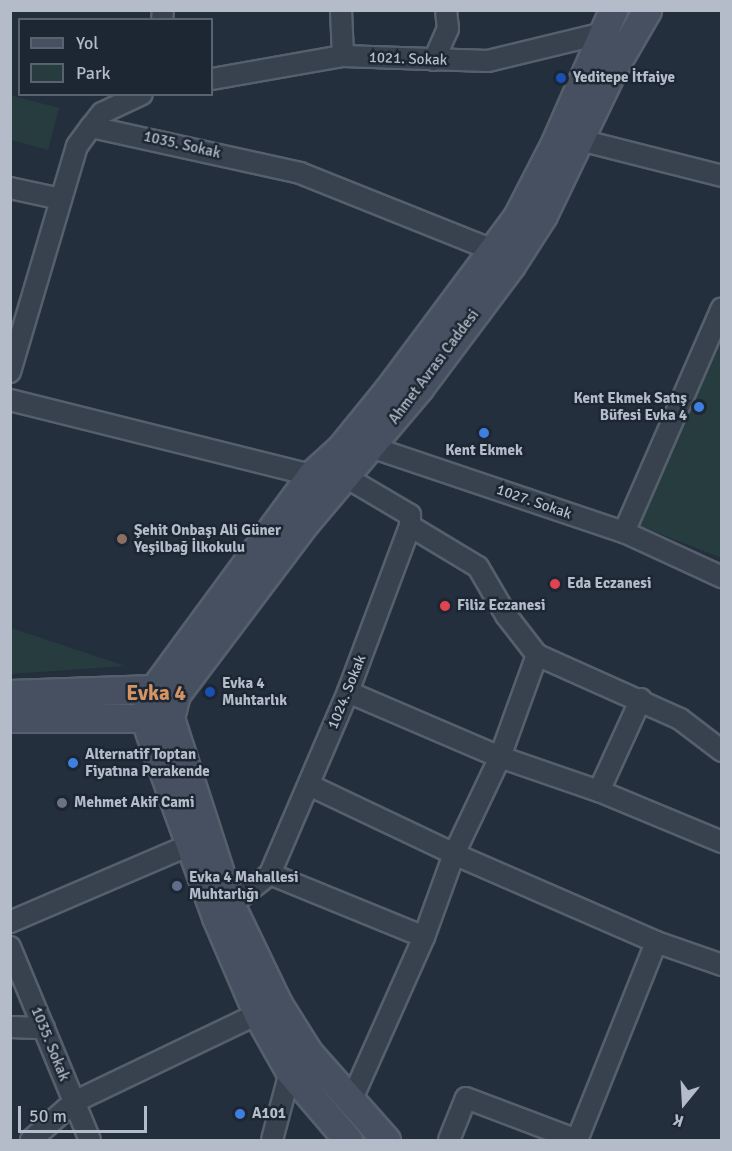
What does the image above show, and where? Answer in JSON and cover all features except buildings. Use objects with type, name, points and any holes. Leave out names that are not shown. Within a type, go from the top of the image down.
[{"type":"main road","name":"Ahmet Avrası Caddesi","points":[[161,704],[310,475],[340,449],[500,257],[543,215],[614,67],[647,10]]},
{"type":"main road","name":"Ahmet Avrası Caddesi","points":[[161,704],[344,476],[371,447],[500,257],[609,22]]},
{"type":"main road","points":[[10,694],[161,704]]},
{"type":"main road","points":[[10,718],[161,704]]},
{"type":"main road","points":[[161,704],[190,845],[223,910],[268,1009],[348,1140]]},
{"type":"main road","points":[[161,704],[223,910]]},
{"type":"main road","points":[[299,1062],[351,1101],[386,1140]]},
{"type":"street","points":[[341,10],[343,56]]},
{"type":"street","points":[[434,60],[448,29],[446,10]]},
{"type":"street","name":"1021. Sokak","points":[[213,79],[343,56],[488,61],[609,22]]},
{"type":"street","points":[[10,372],[16,336],[77,146],[102,113],[138,96]]},
{"type":"street","name":"1035. Sokak","points":[[91,127],[300,173],[500,257]]},
{"type":"street","points":[[580,140],[722,176]]},
{"type":"street","points":[[10,188],[61,199]]},
{"type":"street","points":[[624,532],[722,308]]},
{"type":"street","points":[[10,400],[310,475],[344,476],[410,515],[410,526],[478,567],[506,615],[537,655],[641,699],[680,719],[722,751]]},
{"type":"street","name":"1027. Sokak","points":[[340,449],[371,447],[624,532],[722,577]]},
{"type":"street","name":"1024. Sokak","points":[[223,910],[270,874],[348,692],[410,526]]},
{"type":"street","points":[[351,1101],[424,937],[454,854],[500,757],[537,655]]},
{"type":"street","points":[[348,692],[500,757],[599,791],[722,842]]},
{"type":"street","points":[[599,791],[641,699]]},
{"type":"street","points":[[309,785],[454,854],[656,942],[722,965]]},
{"type":"street","points":[[10,922],[190,845]]},
{"type":"street","points":[[270,874],[424,937]]},
{"type":"street","points":[[449,1140],[466,1098],[577,1140],[656,942]]},
{"type":"street","name":"1035. Sokak","points":[[10,947],[90,1140]]},
{"type":"street","points":[[31,1140],[74,1102],[268,1009]]},
{"type":"street","points":[[10,1027],[44,1028]]},
{"type":"street","points":[[272,1140],[299,1062]]},
{"type":"green space","points":[[10,95],[59,108],[48,150],[11,140]]},
{"type":"green space","points":[[721,331],[721,558],[638,525]]},
{"type":"green space","points":[[11,628],[125,666],[11,674]]},
{"type":"place","name":"Yeditepe İtfaiye","points":[[561,78]]},
{"type":"place","name":"Kent Ekmek Satış Büfesi Evka 4","points":[[699,407]]},
{"type":"place","name":"Kent Ekmek","points":[[484,433]]},
{"type":"place","name":"Şehit Onbaşı Ali Güner Yeşilbağ İlkokulu","points":[[122,539]]},
{"type":"place","name":"Eda Eczanesi","points":[[555,584]]},
{"type":"place","name":"Filiz Eczanesi","points":[[445,606]]},
{"type":"place","name":"Evka 4 Muhtarlık","points":[[210,692]]},
{"type":"place","name":"Alternatif Toptan Fiyatına Perakende","points":[[73,763]]},
{"type":"place","name":"Mehmet Akif Cami","points":[[62,803]]},
{"type":"place","name":"Evka 4 Mahallesi Muhtarlığı","points":[[177,886]]},
{"type":"place","name":"A101","points":[[240,1114]]},
{"type":"district","name":"Evka 4","points":[[156,693]]}]
